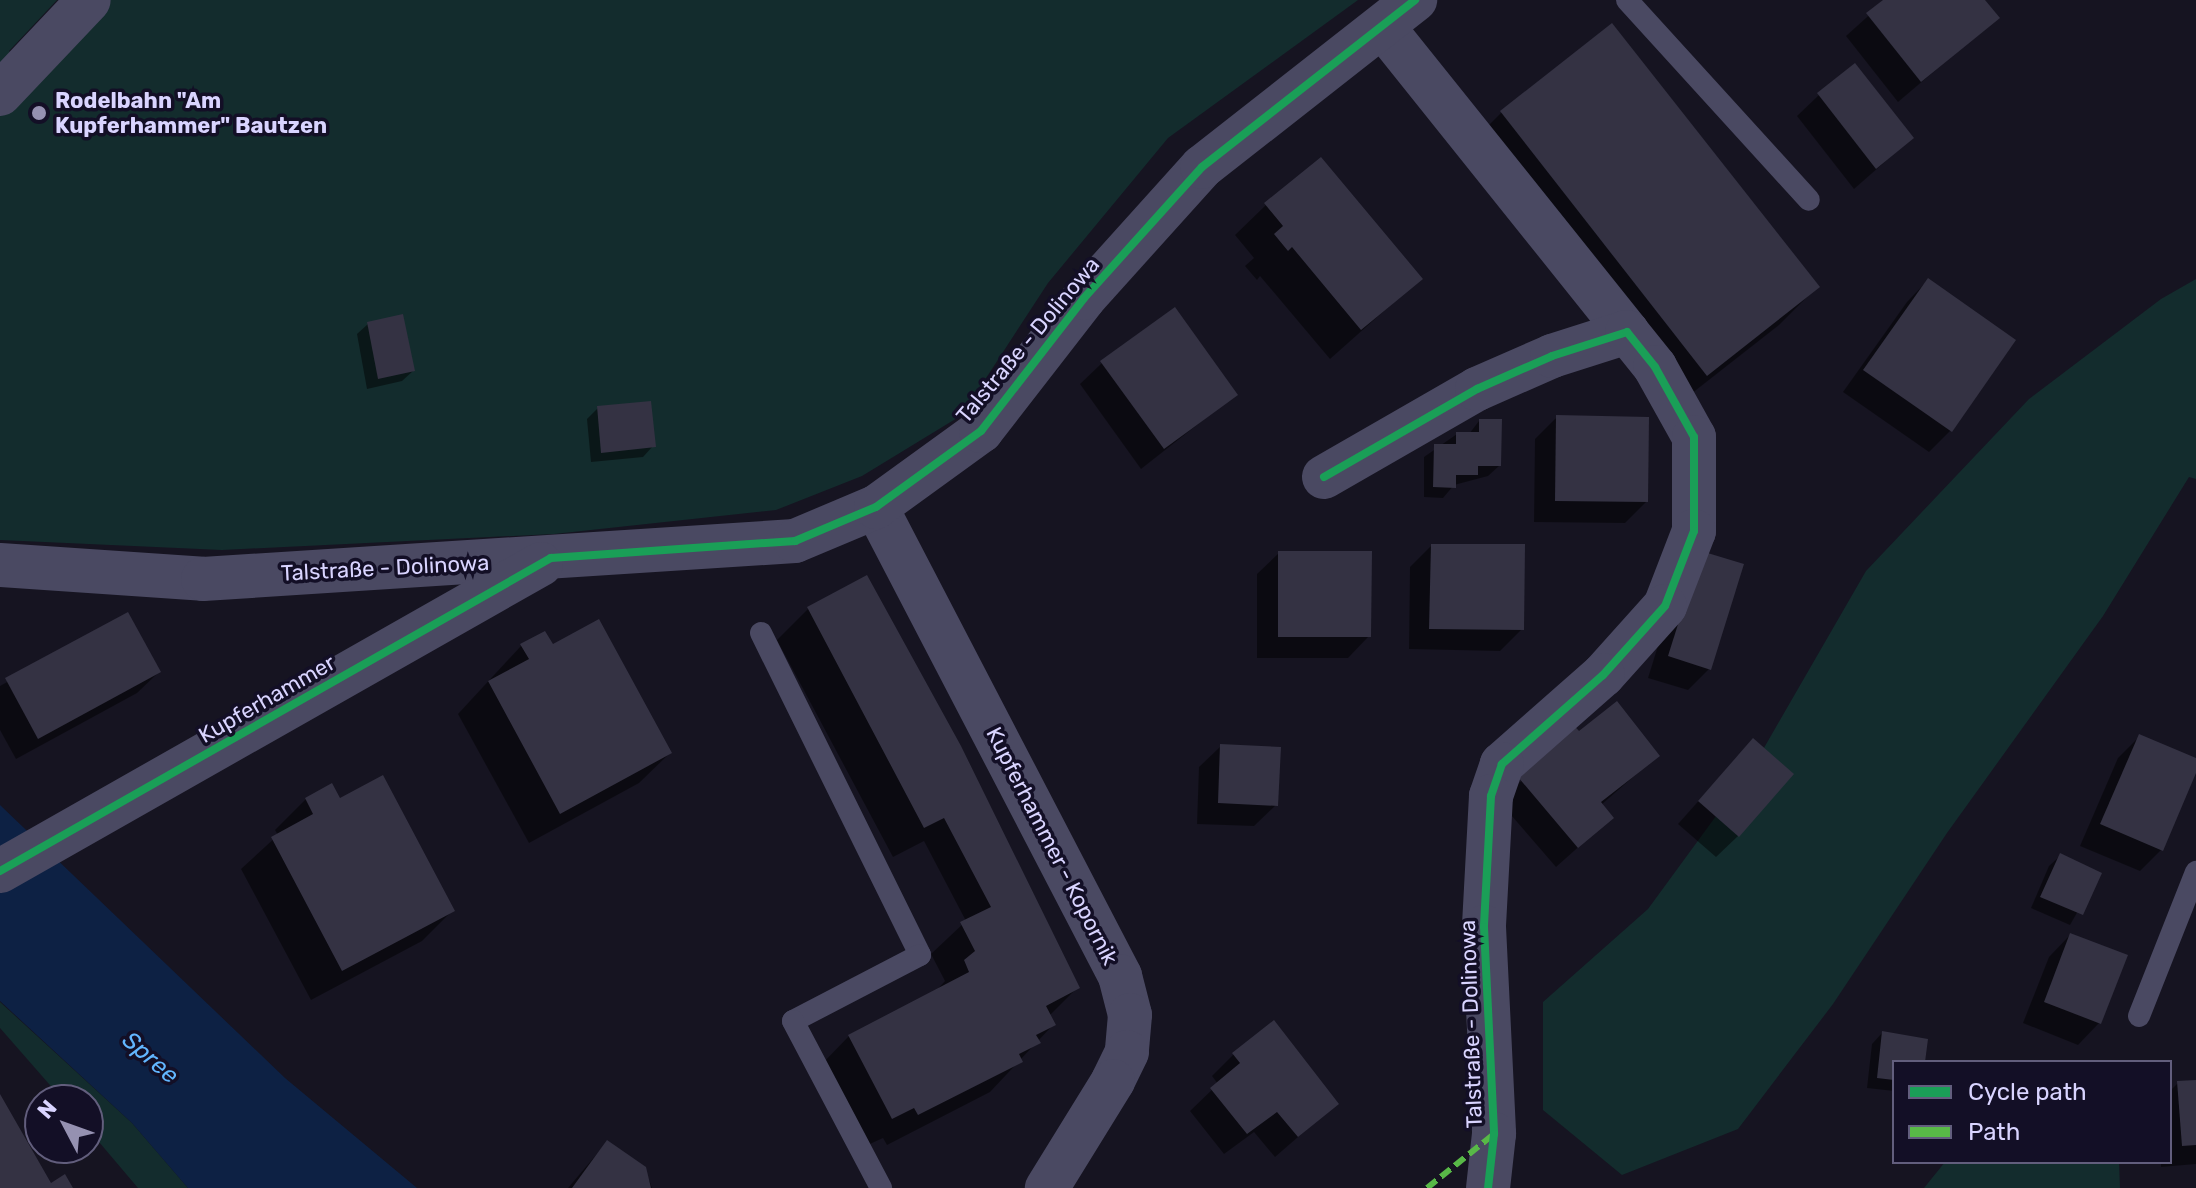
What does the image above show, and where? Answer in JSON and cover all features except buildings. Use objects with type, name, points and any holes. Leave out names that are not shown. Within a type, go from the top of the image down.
[{"type":"street","points":[[0,94],[89,0]]},
{"type":"street","name":"Talstraße - Dolinowa","points":[[0,565],[203,579],[795,541],[876,507],[981,431],[1084,298],[1202,167],[1399,13],[1655,367],[1694,437],[1694,531],[1665,606],[1603,675],[1502,764],[1491,796],[1484,927],[1494,1134],[1488,1188]]},
{"type":"street","points":[[1324,477],[1477,389],[1552,356],[1627,332]]},
{"type":"street","name":"Kupferhammer - Kopornik","points":[[876,507],[1120,976],[1127,1002],[1127,1052],[1047,1188]]},
{"type":"street","name":"Kupferhammer","points":[[0,871],[551,558]]},
{"type":"lane","points":[[1627,0],[1809,200]]},
{"type":"lane","points":[[761,633],[920,955],[793,1021],[881,1188]]},
{"type":"lane","points":[[2139,1016],[2196,872]]},
{"type":"green space","points":[[0,0],[57,0],[9,51],[31,74],[104,0],[1358,0],[1168,138],[1048,283],[962,415],[862,476],[776,510],[554,534],[222,550],[0,540]]},
{"type":"green space","points":[[2196,279],[2196,479],[2189,477],[2103,616],[1947,833],[1833,1004],[1738,1129],[1622,1175],[1543,1110],[1543,1002],[1648,909],[1757,760],[1866,571],[2029,399],[2161,299]]},
{"type":"green space","points":[[0,1002],[89,1084],[49,1084],[0,1028]]},
{"type":"green space","points":[[104,1097],[132,1123],[188,1188],[138,1188],[104,1148]]},
{"type":"green space","points":[[1943,1164],[2119,1164],[2120,1188],[1924,1188]]},
{"type":"water","name":"Spree","points":[[0,805],[285,1078],[417,1188],[188,1188],[132,1123],[104,1097],[104,1084],[90,1084],[0,1001]]},
{"type":"marked path","points":[[1427,1188],[1494,1134]]},
{"type":"cycle path","points":[[0,871],[551,558],[795,541],[876,507],[981,431],[1084,298],[1202,167],[1415,0]]},
{"type":"cycle path","points":[[1324,477],[1477,389],[1552,356],[1627,332],[1655,367],[1694,437],[1694,531],[1665,606],[1603,675],[1502,764],[1491,796],[1484,927],[1494,1134],[1488,1188]]},
{"type":"place","name":"Rodelbahn \"Am Kupferhammer\" Bautzen","points":[[39,113]]}]
